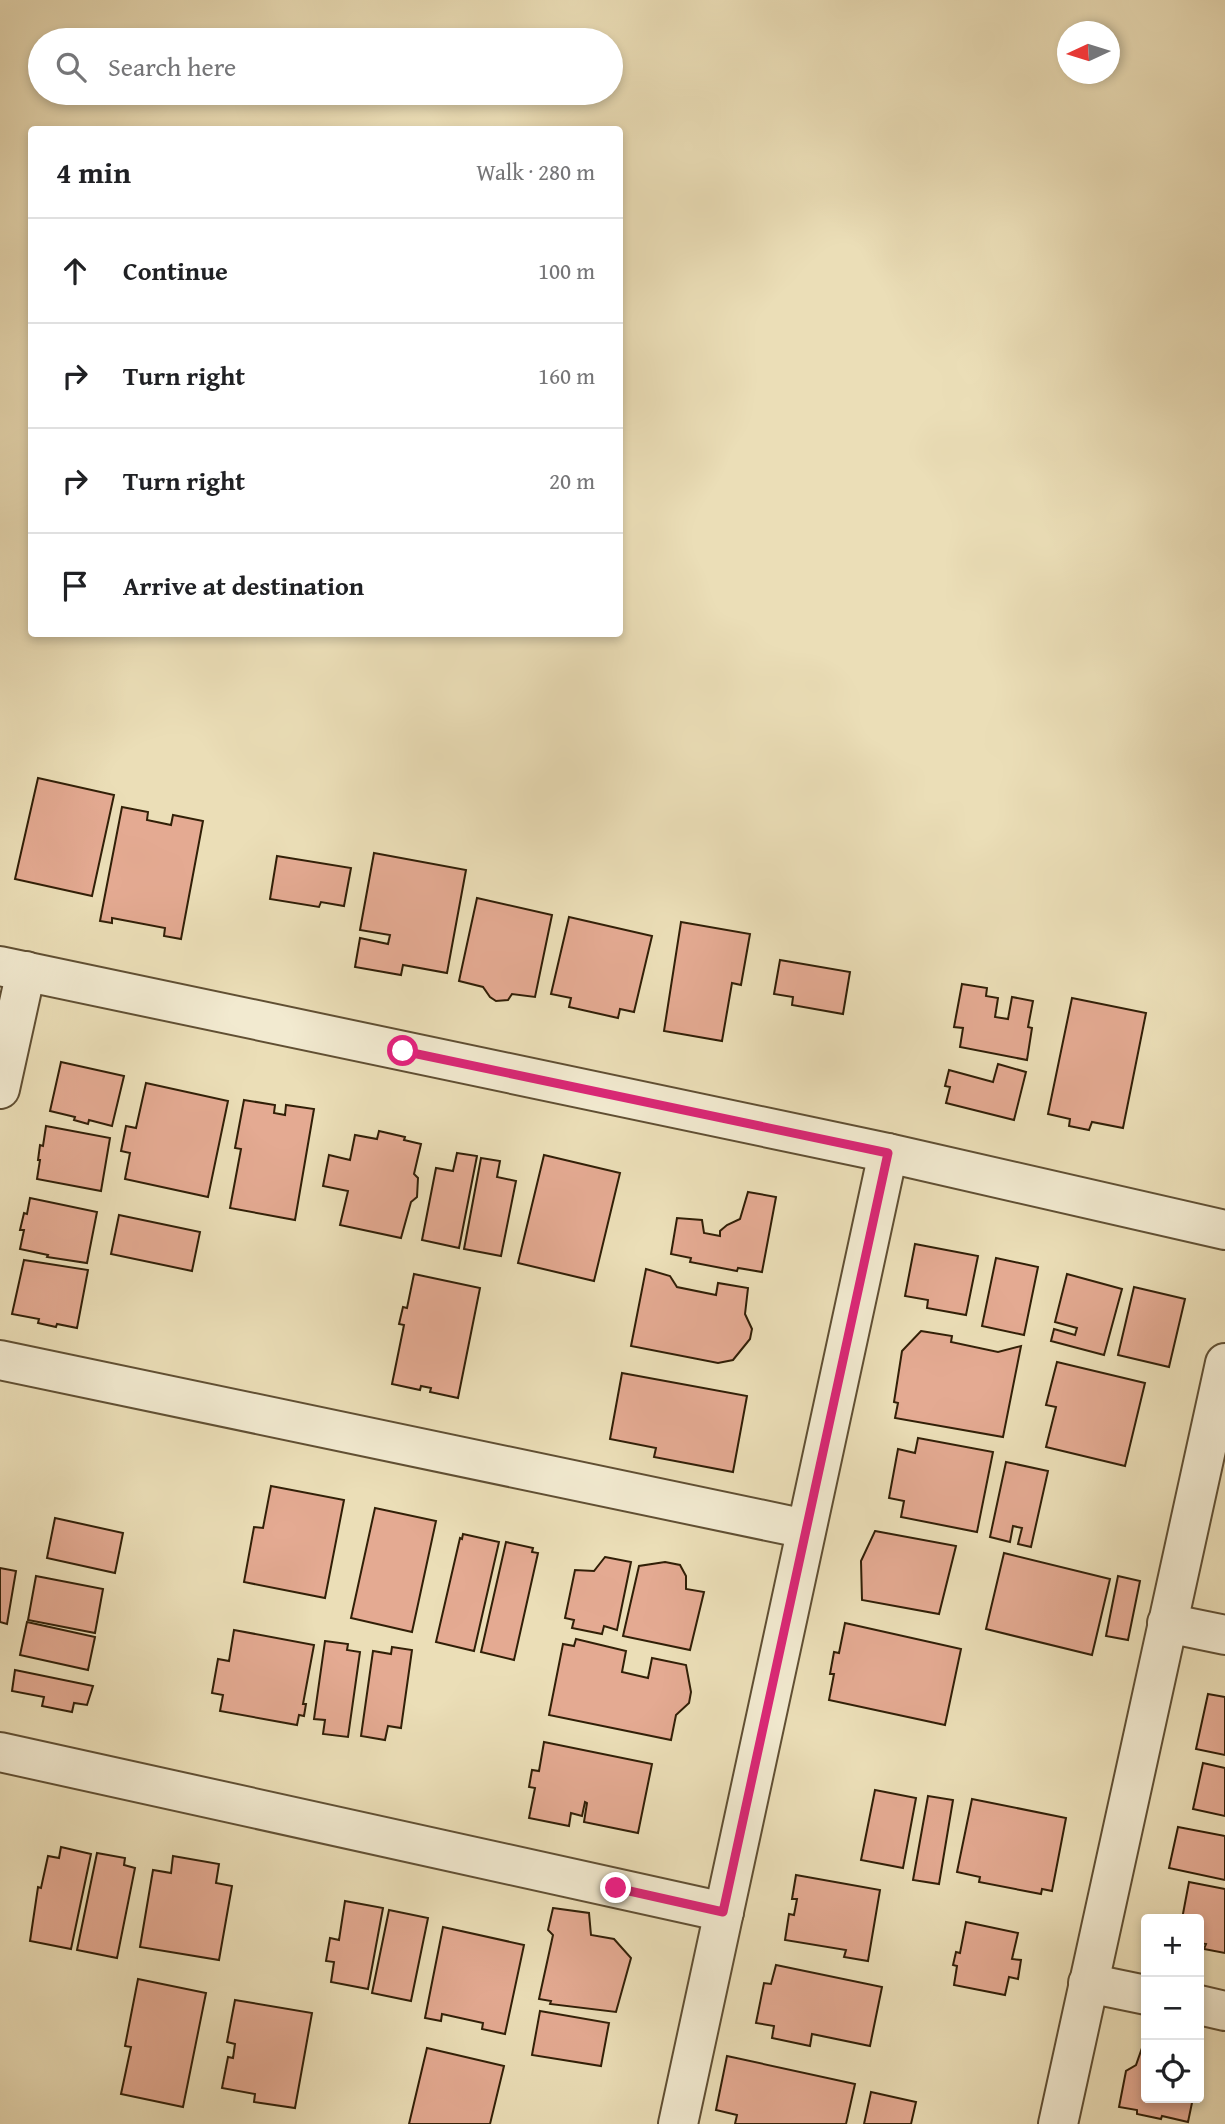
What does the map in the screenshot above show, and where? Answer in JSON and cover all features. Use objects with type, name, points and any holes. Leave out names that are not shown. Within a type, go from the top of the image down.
[{"type":"street","points":[[0,1089],[13,969],[888,1153],[1225,1230]]},
{"type":"street","points":[[678,2124],[888,1153]]},
{"type":"street","points":[[0,1360],[806,1529]]},
{"type":"street","points":[[1058,2124],[1225,1363]]},
{"type":"street","points":[[1167,1623],[1225,1636]]},
{"type":"street","points":[[0,1752],[723,1912]]},
{"type":"street","points":[[1088,1983],[1141,1994]]},
{"type":"street","points":[[1204,2007],[1225,2011]]},
{"type":"building","points":[[38,778],[114,795],[92,896],[15,879]]},
{"type":"building","points":[[122,807],[148,812],[147,820],[171,825],[173,815],[203,821],[181,939],[164,936],[165,928],[112,918],[112,923],[100,921]]},
{"type":"building","points":[[374,853],[466,870],[447,973],[403,965],[401,975],[355,967],[360,938],[388,944],[390,935],[360,930]]},
{"type":"building","points":[[277,856],[351,868],[344,906],[321,902],[319,907],[270,899]]},
{"type":"building","points":[[477,898],[552,915],[535,997],[512,994],[508,1000],[496,1001],[483,987],[459,981]]},
{"type":"building","points":[[569,917],[652,936],[634,1012],[620,1009],[618,1018],[569,1007],[571,998],[551,994]]},
{"type":"building","points":[[681,922],[750,934],[741,985],[732,983],[722,1041],[664,1031]]},
{"type":"building","points":[[780,960],[850,972],[843,1014],[792,1005],[793,997],[774,994]]},
{"type":"building","points":[[962,984],[987,988],[986,996],[998,998],[995,1017],[1008,1019],[1012,997],[1033,1001],[1028,1027],[1032,1028],[1027,1060],[960,1047],[963,1028],[954,1027]]},
{"type":"building","points":[[1072,998],[1146,1013],[1123,1128],[1092,1122],[1089,1130],[1069,1126],[1070,1119],[1048,1114]]},
{"type":"building","points":[[61,1062],[124,1076],[112,1126],[89,1120],[88,1124],[74,1120],[75,1117],[50,1111]]},
{"type":"building","points":[[998,1064],[1026,1072],[1014,1120],[946,1103],[950,1087],[945,1086],[949,1070],[993,1082]]},
{"type":"building","points":[[146,1083],[228,1101],[208,1197],[125,1179],[130,1153],[121,1151],[126,1126],[136,1128]]},
{"type":"building","points":[[244,1100],[275,1105],[274,1113],[285,1115],[286,1105],[314,1109],[295,1220],[230,1208],[241,1149],[235,1148]]},
{"type":"building","points":[[46,1126],[110,1138],[101,1191],[37,1179],[40,1145],[43,1146]]},
{"type":"building","points":[[379,1131],[421,1144],[414,1174],[418,1178],[417,1197],[411,1202],[401,1238],[340,1225],[348,1191],[323,1186],[329,1155],[350,1160],[355,1135],[377,1139]]},
{"type":"building","points":[[457,1153],[477,1156],[459,1248],[422,1240],[436,1168],[453,1171]]},
{"type":"building","points":[[544,1155],[620,1173],[594,1281],[518,1263]]},
{"type":"building","points":[[481,1158],[500,1161],[497,1177],[516,1181],[501,1256],[464,1249]]},
{"type":"building","points":[[748,1192],[776,1197],[762,1272],[738,1268],[737,1271],[690,1262],[691,1258],[671,1254],[677,1218],[702,1220],[704,1233],[720,1236],[720,1231],[727,1225],[740,1219]]},
{"type":"building","points":[[30,1198],[97,1212],[87,1263],[47,1257],[48,1255],[20,1249],[24,1230],[20,1230]]},
{"type":"building","points":[[119,1215],[200,1232],[192,1271],[111,1254]]},
{"type":"building","points":[[915,1244],[978,1256],[966,1315],[927,1308],[928,1300],[905,1296]]},
{"type":"building","points":[[996,1258],[1038,1267],[1024,1335],[982,1326]]},
{"type":"building","points":[[24,1260],[88,1270],[77,1328],[57,1324],[56,1327],[38,1323],[39,1319],[12,1314]]},
{"type":"building","points":[[646,1269],[670,1276],[677,1287],[716,1295],[718,1283],[748,1288],[745,1314],[752,1329],[750,1339],[733,1360],[718,1363],[631,1346]]},
{"type":"building","points":[[414,1274],[480,1288],[458,1398],[430,1392],[431,1388],[421,1386],[420,1390],[392,1384],[404,1325],[399,1324],[403,1307],[407,1308]]},
{"type":"building","points":[[1067,1274],[1122,1289],[1104,1355],[1051,1341],[1054,1329],[1075,1335],[1077,1328],[1055,1322]]},
{"type":"building","points":[[1134,1287],[1185,1299],[1169,1367],[1118,1355]]},
{"type":"building","points":[[921,1331],[952,1336],[951,1342],[998,1352],[1021,1346],[1003,1437],[895,1418],[898,1403],[894,1402],[902,1351]]},
{"type":"building","points":[[1057,1362],[1145,1383],[1125,1466],[1046,1447],[1056,1407],[1046,1405]]},
{"type":"building","points":[[622,1373],[747,1396],[733,1472],[654,1457],[656,1448],[610,1439]]},
{"type":"building","points":[[918,1438],[993,1452],[977,1532],[901,1517],[904,1501],[889,1498],[898,1449],[915,1453]]},
{"type":"building","points":[[1006,1462],[1048,1471],[1031,1547],[1018,1544],[1022,1528],[1013,1526],[1010,1542],[990,1537]]},
{"type":"building","points":[[271,1486],[344,1500],[325,1598],[244,1582],[254,1527],[263,1528]]},
{"type":"building","points":[[375,1508],[436,1521],[412,1632],[351,1618]]},
{"type":"building","points":[[55,1518],[123,1533],[115,1573],[47,1558]]},
{"type":"building","points":[[875,1531],[956,1546],[939,1614],[862,1600],[861,1561]]},
{"type":"building","points":[[463,1534],[499,1542],[474,1651],[436,1642]]},
{"type":"building","points":[[506,1542],[533,1548],[532,1552],[538,1553],[514,1660],[481,1652]]},
{"type":"building","points":[[1004,1553],[1110,1579],[1092,1655],[986,1629]]},
{"type":"building","points":[[605,1557],[631,1562],[617,1630],[604,1626],[602,1634],[572,1628],[574,1620],[565,1618],[575,1570],[594,1571]]},
{"type":"building","points":[[665,1562],[680,1565],[686,1576],[686,1589],[704,1592],[690,1650],[623,1636],[639,1566]]},
{"type":"building","points":[[0,1568],[16,1571],[7,1624],[0,1622]]},
{"type":"building","points":[[36,1576],[103,1589],[95,1633],[28,1620]]},
{"type":"building","points":[[1118,1576],[1140,1581],[1128,1640],[1106,1636]]},
{"type":"building","points":[[27,1622],[95,1637],[88,1670],[20,1655]]},
{"type":"building","points":[[845,1623],[961,1649],[945,1725],[829,1700],[834,1674],[830,1674],[834,1652],[839,1653]]},
{"type":"building","points":[[234,1630],[314,1645],[303,1704],[306,1704],[304,1716],[299,1715],[297,1725],[220,1711],[223,1695],[212,1693],[218,1659],[229,1661]]},
{"type":"building","points":[[576,1639],[626,1651],[622,1672],[648,1678],[652,1658],[686,1665],[691,1692],[689,1703],[676,1715],[671,1740],[549,1715],[563,1644],[574,1646]]},
{"type":"building","points":[[325,1641],[348,1644],[347,1650],[360,1652],[348,1737],[323,1734],[325,1720],[314,1719]]},
{"type":"building","points":[[392,1647],[412,1650],[401,1728],[388,1726],[385,1740],[361,1736],[373,1651],[391,1654]]},
{"type":"building","points":[[15,1670],[93,1686],[87,1705],[74,1703],[72,1712],[42,1706],[44,1697],[12,1691]]},
{"type":"building","points":[[1208,1694],[1225,1697],[1225,1755],[1196,1749]]},
{"type":"building","points":[[544,1742],[652,1764],[638,1833],[584,1822],[585,1802],[582,1816],[571,1813],[569,1826],[529,1818],[535,1788],[529,1787],[532,1770],[539,1771]]},
{"type":"building","points":[[1203,1763],[1225,1768],[1225,1816],[1193,1809]]},
{"type":"building","points":[[875,1790],[916,1798],[903,1868],[861,1860]]},
{"type":"building","points":[[928,1796],[953,1800],[939,1884],[913,1880]]},
{"type":"building","points":[[972,1799],[1066,1818],[1052,1891],[1042,1889],[1041,1894],[979,1882],[980,1877],[957,1872]]},
{"type":"building","points":[[1178,1827],[1225,1836],[1225,1880],[1169,1868]]},
{"type":"building","points":[[61,1847],[91,1854],[71,1949],[30,1941],[38,1887],[41,1888],[48,1856],[59,1858]]},
{"type":"building","points":[[97,1853],[125,1858],[124,1865],[135,1868],[117,1958],[77,1950]]},
{"type":"building","points":[[173,1856],[219,1864],[216,1883],[232,1886],[219,1960],[140,1947],[153,1870],[171,1873]]},
{"type":"building","points":[[796,1875],[880,1890],[868,1961],[844,1957],[846,1950],[785,1940],[789,1914],[794,1915],[797,1899],[792,1899]]},
{"type":"building","points":[[1189,1882],[1225,1889],[1225,1953],[1204,1949],[1204,1914],[1183,1914]]},
{"type":"building","points":[[345,1901],[383,1908],[368,1989],[331,1982],[334,1962],[326,1961],[330,1938],[339,1940]]},
{"type":"building","points":[[553,1908],[589,1913],[591,1935],[614,1939],[631,1958],[616,2012],[550,2004],[551,2001],[539,1999],[553,1935],[548,1930]]},
{"type":"building","points":[[389,1910],[428,1918],[411,2001],[372,1993]]},
{"type":"building","points":[[966,1922],[1018,1933],[1012,1959],[1021,1960],[1018,1979],[1009,1977],[1005,1995],[954,1985],[957,1966],[953,1965],[956,1952],[960,1953]]},
{"type":"building","points":[[443,1927],[524,1945],[505,2034],[482,2029],[483,2023],[442,2014],[441,2021],[425,2018]]},
{"type":"building","points":[[776,1965],[882,1987],[870,2046],[812,2034],[810,2046],[772,2038],[774,2026],[756,2023],[764,1983],[771,1984]]},
{"type":"building","points":[[138,1979],[206,1993],[183,2107],[121,2094],[131,2047],[125,2046]]},
{"type":"building","points":[[235,2000],[312,2013],[295,2108],[254,2102],[255,2094],[222,2088],[228,2057],[233,2058],[235,2044],[227,2042]]},
{"type":"building","points":[[540,2011],[609,2023],[601,2066],[532,2055]]},
{"type":"building","points":[[427,2048],[504,2066],[490,2124],[409,2124]]},
{"type":"building","points":[[1141,2051],[1141,2103],[1192,2103],[1188,2122],[1137,2114],[1137,2110],[1119,2107],[1126,2071],[1136,2065]]},
{"type":"building","points":[[727,2056],[855,2084],[846,2124],[735,2124],[737,2115],[716,2110]]},
{"type":"building","points":[[871,2092],[916,2102],[911,2124],[864,2124]]},
{"type":"route","points":[[403,1051],[888,1153],[723,1912],[616,1888]]}]
